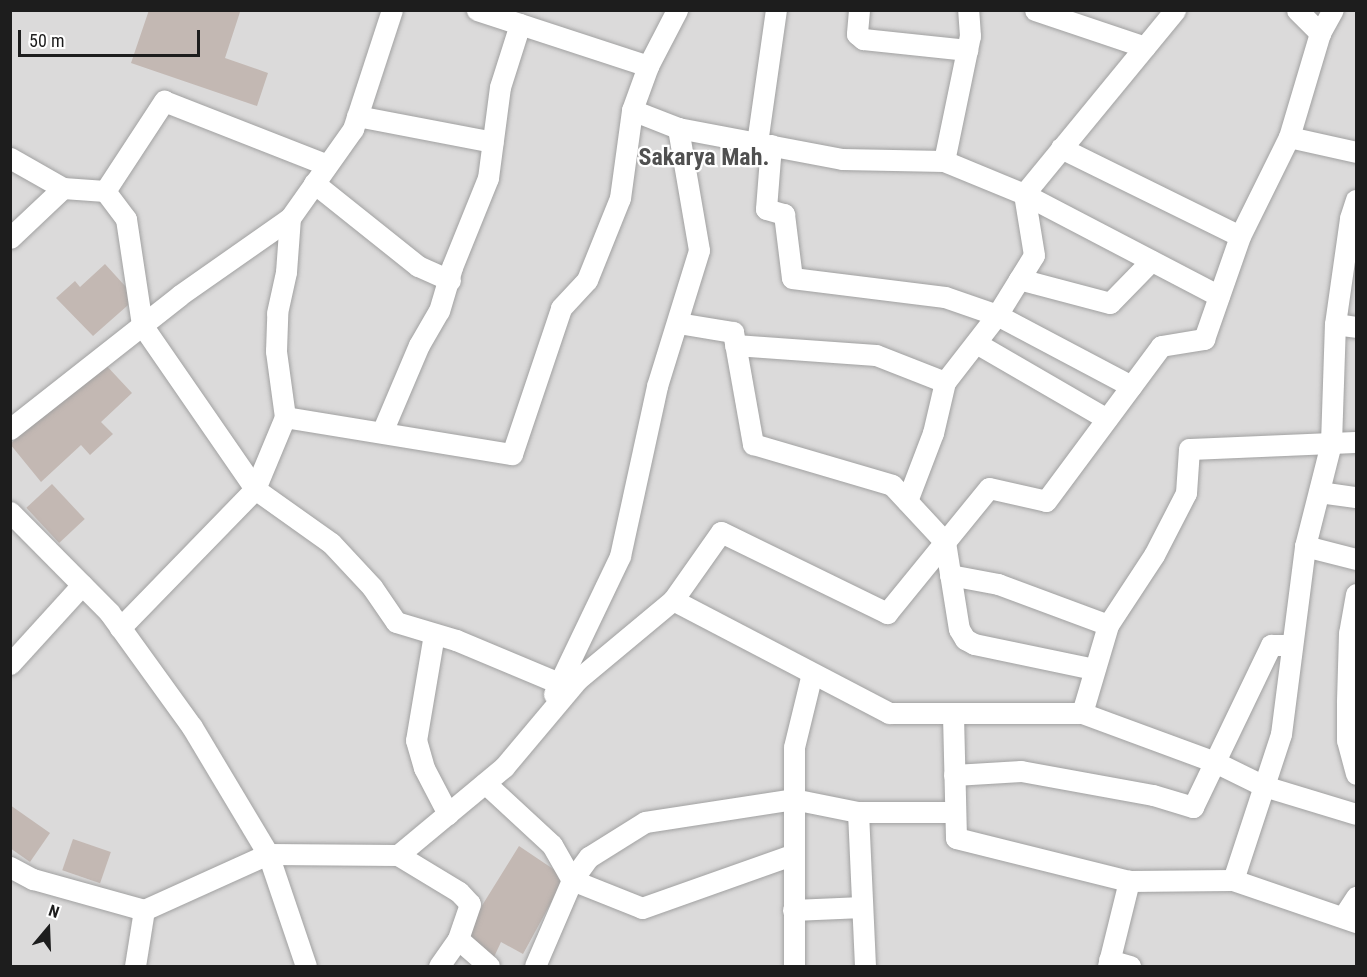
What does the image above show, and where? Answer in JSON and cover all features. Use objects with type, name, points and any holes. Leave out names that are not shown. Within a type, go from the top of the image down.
[{"type":"street","points":[[10,429],[142,325],[290,218],[327,165],[357,116],[392,10]]},
{"type":"street","points":[[477,10],[648,66]]},
{"type":"street","points":[[285,417],[512,454],[561,308],[587,280],[620,198],[632,110],[648,66],[677,10]]},
{"type":"street","points":[[776,10],[764,144],[766,209],[784,214],[792,278],[945,297],[997,315],[1131,386]]},
{"type":"street","points":[[859,10],[857,34],[863,39],[967,50]]},
{"type":"street","points":[[944,161],[967,50],[968,10]]},
{"type":"street","points":[[1035,10],[1145,47]]},
{"type":"street","points":[[907,501],[933,433],[945,382],[997,315],[1034,255],[1024,194],[1175,10]]},
{"type":"street","points":[[1297,10],[1320,33]]},
{"type":"street","points":[[398,855],[504,767],[577,680],[673,600],[722,532],[887,613],[989,488],[1046,501],[1161,346],[1204,339],[1240,236],[1289,137],[1320,33],[1333,10]]},
{"type":"street","points":[[382,432],[419,345],[439,311],[488,178],[500,87],[520,24]]},
{"type":"street","points":[[105,191],[164,101],[327,165]]},
{"type":"street","points":[[632,110],[678,128],[842,159],[944,161],[1024,194],[1219,296]]},
{"type":"street","points":[[357,116],[493,142]]},
{"type":"street","points":[[538,727],[620,556],[657,386],[699,250],[678,128]]},
{"type":"street","points":[[1289,137],[1356,152]]},
{"type":"street","points":[[1061,148],[1240,236]]},
{"type":"street","points":[[10,158],[63,188],[105,191],[126,219],[142,325],[255,489],[331,543],[372,587],[396,622],[434,634],[559,683]]},
{"type":"street","points":[[314,183],[418,266],[450,280]]},
{"type":"street","points":[[10,238],[63,188]]},
{"type":"street","points":[[1233,880],[1281,734],[1290,645],[1305,546],[1331,443],[1335,324],[1350,218],[1356,200]]},
{"type":"street","points":[[120,628],[255,489],[285,417],[276,351],[277,313],[286,272],[290,218]]},
{"type":"street","points":[[1019,279],[1110,303],[1151,261]]},
{"type":"street","points":[[678,322],[733,332],[753,444],[892,485],[945,542],[959,629],[965,639],[974,644],[1094,669]]},
{"type":"street","points":[[1335,324],[1356,327]]},
{"type":"street","points":[[976,343],[1107,419]]},
{"type":"street","points":[[735,345],[876,355],[945,382]]},
{"type":"street","points":[[1082,713],[1108,626],[1154,555],[1186,493],[1189,449],[1356,442]]},
{"type":"street","points":[[1319,492],[1356,497]]},
{"type":"street","points":[[10,512],[82,585],[120,628],[192,727],[268,854],[306,966]]},
{"type":"street","points":[[1305,546],[1356,559]]},
{"type":"street","points":[[950,575],[998,584],[1108,626]]},
{"type":"street","points":[[10,664],[82,585]]},
{"type":"street","points":[[1356,594],[1349,633],[1347,702],[1347,740],[1356,774]]},
{"type":"street","points":[[673,600],[889,713],[952,715],[1082,713],[1215,762],[1264,786],[1356,814]]},
{"type":"street","points":[[434,634],[416,740],[424,768],[448,814]]},
{"type":"street","points":[[954,776],[1021,771],[1154,795],[1193,807],[1270,645],[1290,645]]},
{"type":"street","points":[[794,966],[792,855],[794,747],[812,673]]},
{"type":"street","points":[[952,715],[956,838],[1129,881],[1233,880],[1350,920],[1356,897]]},
{"type":"street","points":[[485,783],[552,845],[572,880],[642,908],[792,855]]},
{"type":"street","points":[[535,966],[572,880],[589,857],[645,822],[793,799],[858,812],[955,813]]},
{"type":"street","points":[[858,812],[865,966]]},
{"type":"street","points":[[10,867],[33,879],[144,910],[268,854],[398,855],[470,904],[458,939],[439,966]]},
{"type":"street","points":[[1129,881],[1108,963],[1130,966]]},
{"type":"street","points":[[793,910],[862,907]]},
{"type":"street","points":[[135,966],[144,910]]},
{"type":"street","points":[[458,939],[489,966]]},
{"type":"shaded area","points":[[11,11],[1356,11],[1356,966],[11,966]]},
{"type":"building","points":[[149,10],[240,12],[225,58],[268,73],[257,106],[131,63]]},
{"type":"building","points":[[105,264],[136,298],[93,336],[56,298],[75,281],[80,287]]},
{"type":"building","points":[[104,363],[132,393],[101,422],[113,434],[90,455],[81,445],[41,482],[10,444]]},
{"type":"building","points":[[52,484],[85,519],[59,543],[26,508]]},
{"type":"building","points":[[10,805],[50,833],[30,862],[10,848]]},
{"type":"building","points":[[73,839],[111,852],[100,883],[62,870]]},
{"type":"building","points":[[519,846],[565,877],[523,954],[501,942],[494,957],[465,933]]},
{"type":"district","name":"Sakarya Mah.","points":[[704,158]]}]
